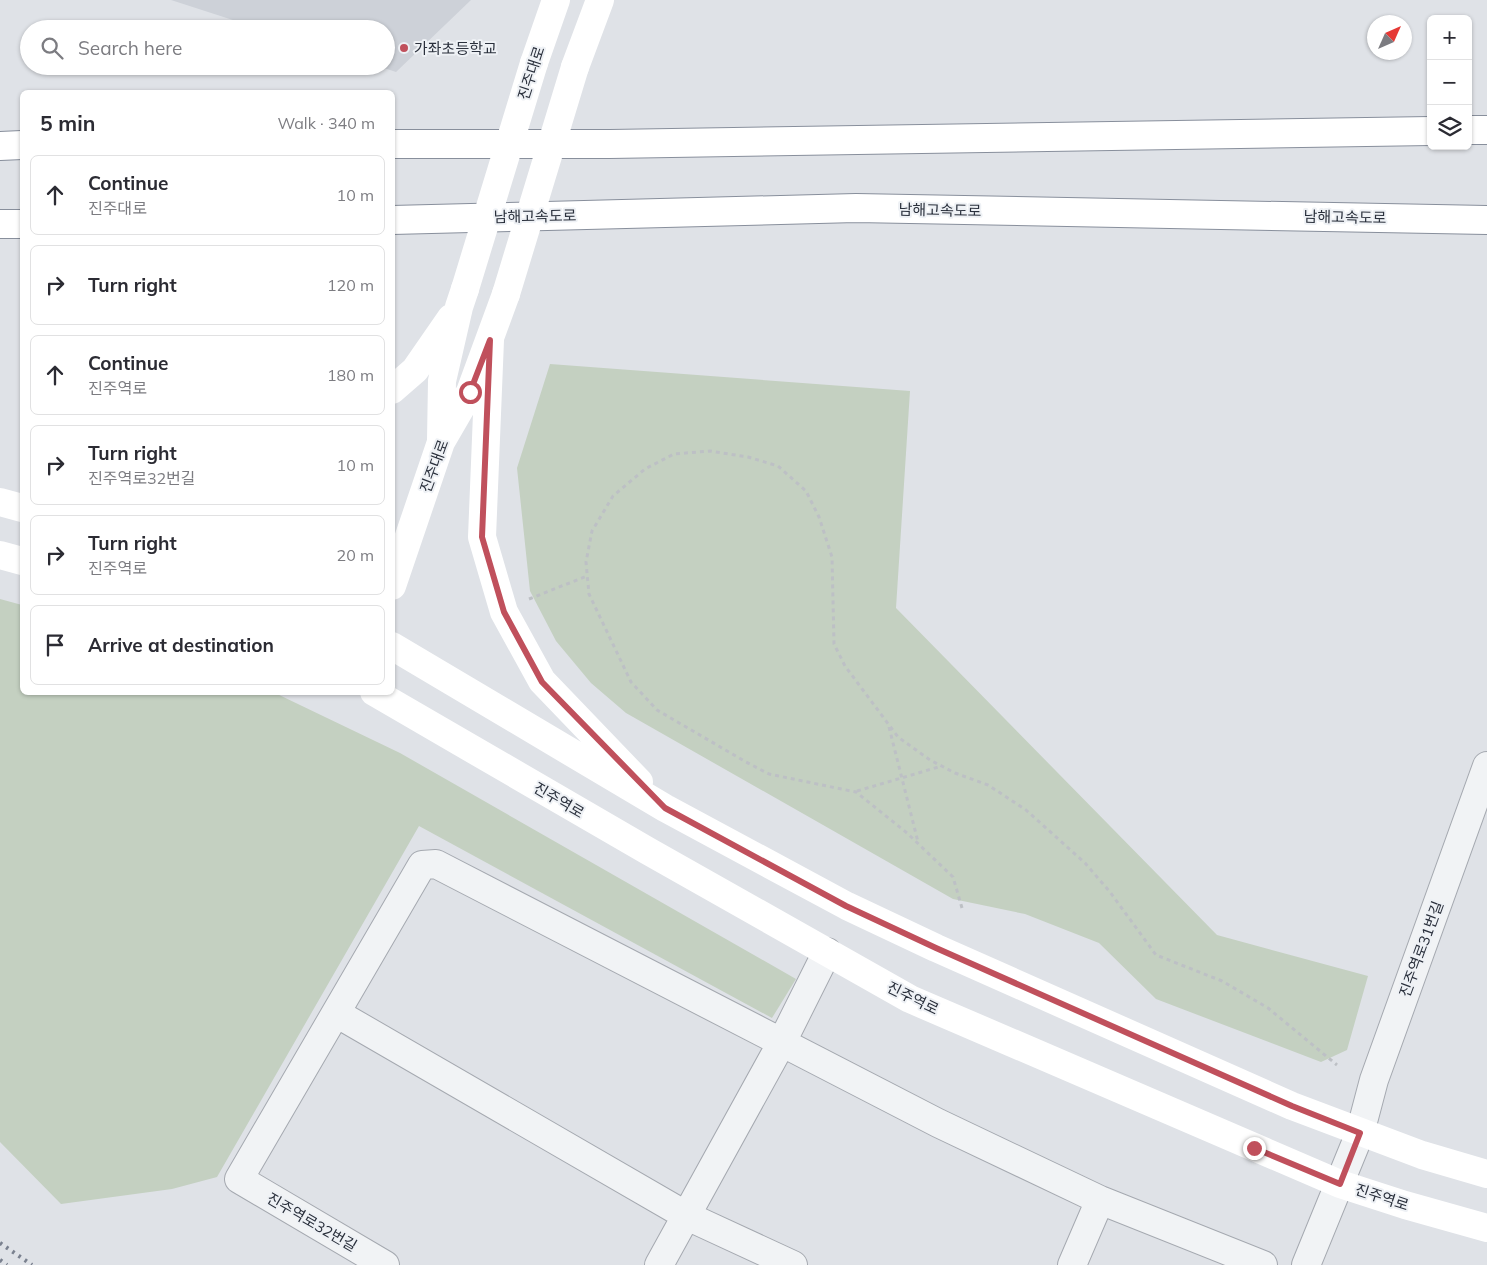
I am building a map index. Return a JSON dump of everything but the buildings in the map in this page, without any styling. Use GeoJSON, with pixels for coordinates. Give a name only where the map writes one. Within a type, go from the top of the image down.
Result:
{"type":"FeatureCollection","features":[{"type":"Feature","properties":{"kind":"main road","name":"진주대로"},"geometry":{"type":"LineString","coordinates":[[462,298],[534,63],[556,0]]}},
{"type":"Feature","properties":{"kind":"main road","name":"진주대로"},"geometry":{"type":"LineString","coordinates":[[395,577],[441,442],[470,392],[490,340],[506,294],[575,67],[600,0]]}},
{"type":"Feature","properties":{"kind":"main road"},"geometry":{"type":"LineString","coordinates":[[1472,130],[1487,130]]}},
{"type":"Feature","properties":{"kind":"main road"},"geometry":{"type":"LineString","coordinates":[[395,144],[610,144],[1427,131]]}},
{"type":"Feature","properties":{"kind":"main road"},"geometry":{"type":"LineString","coordinates":[[0,146],[20,145]]}},
{"type":"Feature","properties":{"kind":"main road","name":"남해고속도로"},"geometry":{"type":"LineString","coordinates":[[395,220],[856,208],[1487,220]]}},
{"type":"Feature","properties":{"kind":"main road"},"geometry":{"type":"LineString","coordinates":[[0,224],[20,224]]}},
{"type":"Feature","properties":{"kind":"main road"},"geometry":{"type":"LineString","coordinates":[[395,387],[414,370],[462,298]]}},
{"type":"Feature","properties":{"kind":"main road"},"geometry":{"type":"LineString","coordinates":[[441,442],[442,381],[462,298]]}},
{"type":"Feature","properties":{"kind":"main road"},"geometry":{"type":"LineString","coordinates":[[490,340],[482,537],[504,612],[542,682],[665,808]]}},
{"type":"Feature","properties":{"kind":"main road"},"geometry":{"type":"LineString","coordinates":[[0,495],[20,498]]}},
{"type":"Feature","properties":{"kind":"main road"},"geometry":{"type":"LineString","coordinates":[[0,502],[20,507]]}},
{"type":"Feature","properties":{"kind":"main road"},"geometry":{"type":"LineString","coordinates":[[0,555],[20,560]]}},
{"type":"Feature","properties":{"kind":"main road"},"geometry":{"type":"LineString","coordinates":[[395,648],[665,808],[846,906],[1292,1106],[1422,1156],[1487,1174]]}},
{"type":"Feature","properties":{"kind":"main road","name":"진주역로"},"geometry":{"type":"LineString","coordinates":[[379,695],[656,856],[910,999],[1340,1184],[1487,1228]]}},
{"type":"Feature","properties":{"kind":"street","name":"진주역로31번길"},"geometry":{"type":"LineString","coordinates":[[1360,1133],[1374,1080],[1486,771]]}},
{"type":"Feature","properties":{"kind":"street"},"geometry":{"type":"LineString","coordinates":[[793,1265],[686,1216],[336,1013],[422,865],[436,864],[938,1122],[1100,1200],[1263,1265]]}},
{"type":"Feature","properties":{"kind":"street"},"geometry":{"type":"LineString","coordinates":[[660,1265],[782,1042],[826,952]]}},
{"type":"Feature","properties":{"kind":"street","name":"진주역로32번길"},"geometry":{"type":"LineString","coordinates":[[336,1013],[239,1179],[385,1265]]}},
{"type":"Feature","properties":{"kind":"street"},"geometry":{"type":"LineString","coordinates":[[1306,1265],[1360,1133]]}},
{"type":"Feature","properties":{"kind":"street"},"geometry":{"type":"LineString","coordinates":[[1072,1265],[1100,1200]]}},
{"type":"Feature","properties":{"kind":"path"},"geometry":{"type":"LineString","coordinates":[[962,908],[953,877],[918,842],[856,792],[768,774],[657,710],[631,682],[588,594],[586,562],[592,532],[613,496],[645,469],[674,454],[710,451],[748,457],[778,466],[806,491],[819,517],[832,557],[834,644],[845,666],[898,737],[930,760],[955,773],[988,785],[1026,810],[1085,863],[1110,892],[1156,955],[1222,981],[1268,1008],[1337,1065]]}},
{"type":"Feature","properties":{"kind":"path"},"geometry":{"type":"LineString","coordinates":[[528,599],[587,576]]}},
{"type":"Feature","properties":{"kind":"path"},"geometry":{"type":"LineString","coordinates":[[888,724],[918,842]]}},
{"type":"Feature","properties":{"kind":"path"},"geometry":{"type":"LineString","coordinates":[[856,792],[943,766]]}},
{"type":"Feature","properties":{"kind":"shaded area","name":"가좌초등학교"},"geometry":{"type":"Polygon","coordinates":[[[171,0],[471,0],[396,72],[395,20],[233,20],[171,0]]]}},
{"type":"Feature","properties":{"kind":"green space"},"geometry":{"type":"Polygon","coordinates":[[[550,364],[910,391],[896,608],[1217,935],[1368,976],[1347,1050],[1321,1062],[1156,999],[1099,943],[1025,914],[953,899],[626,713],[591,683],[556,641],[530,591],[517,468],[550,364]]]}},
{"type":"Feature","properties":{"kind":"green space"},"geometry":{"type":"Polygon","coordinates":[[[0,599],[20,604],[20,695],[279,695],[400,753],[796,979],[772,1018],[419,826],[217,1177],[172,1189],[61,1204],[0,1142],[0,599]]]}},
{"type":"Feature","properties":{"kind":"railway"},"geometry":{"type":"LineString","coordinates":[[0,1243],[32,1265]]}},
{"type":"Feature","properties":{"kind":"railway"},"geometry":{"type":"LineString","coordinates":[[0,1260],[7,1265]]}},
{"type":"Feature","properties":{"kind":"place","name":"가좌초등학교"},"geometry":{"type":"Point","coordinates":[404,48]}},
{"type":"Feature","properties":{"kind":"route"},"geometry":{"type":"LineString","coordinates":[[470,392],[490,340],[482,537],[504,612],[542,682],[665,808],[846,906],[1292,1106],[1360,1133],[1340,1184],[1254,1148]]}}]}
